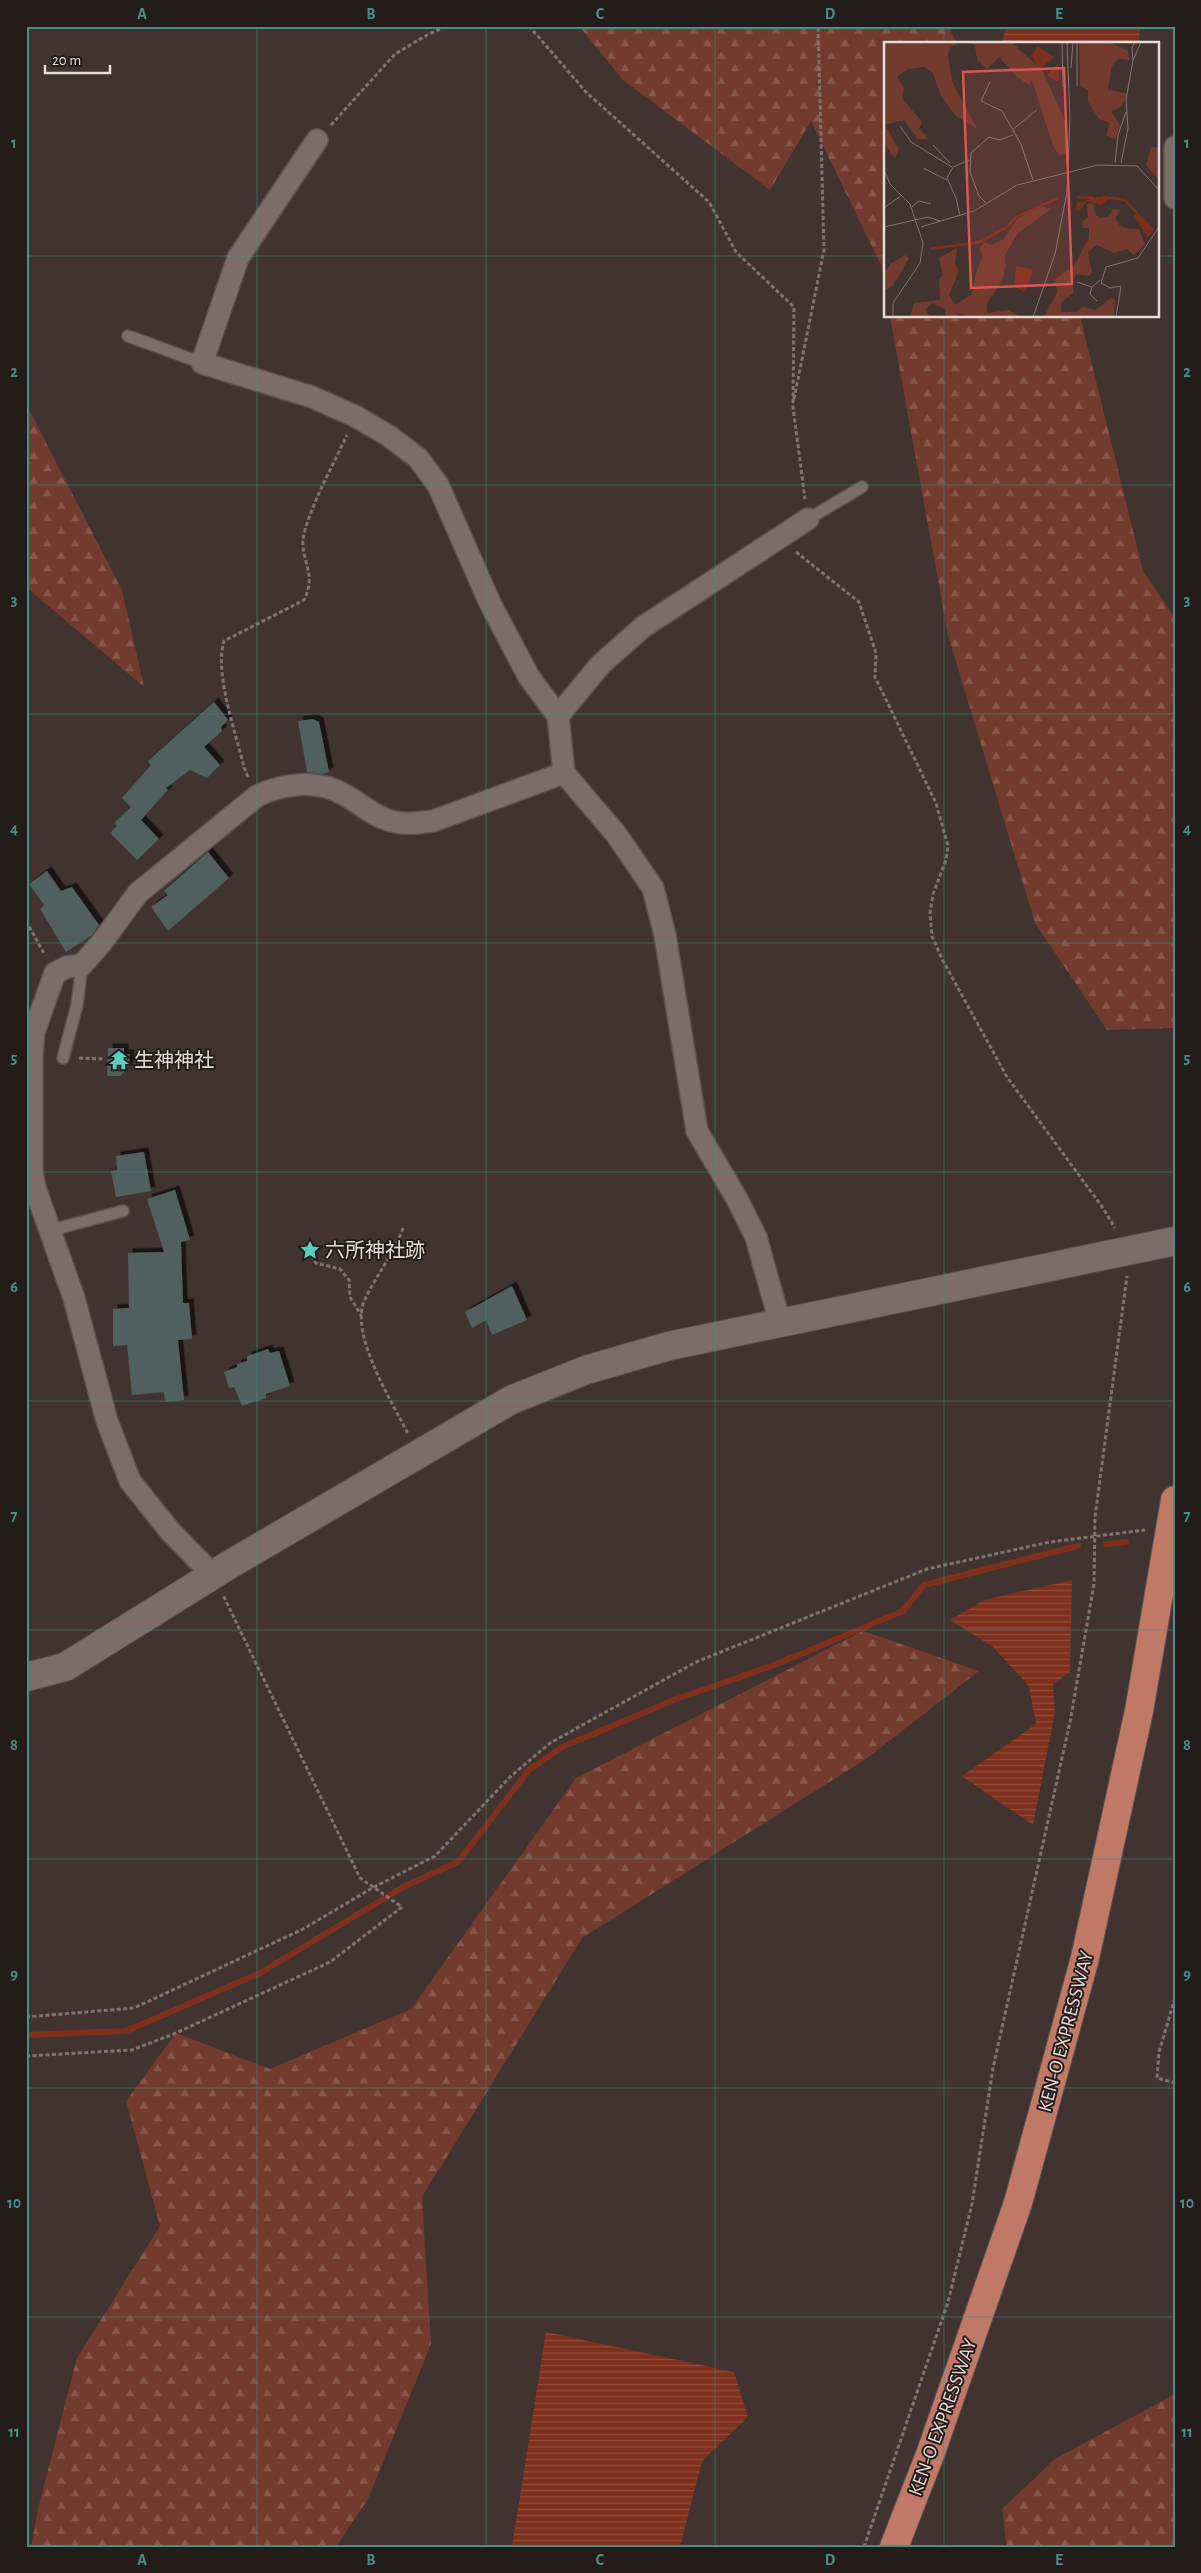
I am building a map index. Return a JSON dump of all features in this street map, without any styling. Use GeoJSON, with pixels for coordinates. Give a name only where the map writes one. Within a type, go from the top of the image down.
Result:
{"type":"FeatureCollection","features":[{"type":"Feature","properties":{"kind":"highway","name":"KEN-O EXPRESSWAY"},"geometry":{"type":"LineString","coordinates":[[894,2547],[931,2452],[1018,2203],[1085,1958],[1138,1712],[1175,1500]]}},
{"type":"Feature","properties":{"kind":"street"},"geometry":{"type":"LineString","coordinates":[[317,140],[238,258],[202,363],[312,396],[355,416],[389,436],[418,458],[438,485],[503,628],[529,677],[558,716],[564,773],[616,834],[653,888],[665,935],[697,1130],[737,1199],[756,1237],[780,1323]]}},
{"type":"Feature","properties":{"kind":"street"},"geometry":{"type":"LineString","coordinates":[[1175,147],[1175,198]]}},
{"type":"Feature","properties":{"kind":"street"},"geometry":{"type":"LineString","coordinates":[[558,716],[600,665],[643,627],[779,540],[808,519]]}},
{"type":"Feature","properties":{"kind":"street"},"geometry":{"type":"LineString","coordinates":[[213,1575],[170,1531],[130,1481],[107,1421],[74,1298],[52,1230],[36,1191],[32,1173],[29,1055],[34,1032],[56,974],[67,967],[82,965],[102,942],[138,893],[257,796],[275,787],[324,786],[344,794],[370,813],[391,821],[410,824],[433,821],[564,773]]}},
{"type":"Feature","properties":{"kind":"street"},"geometry":{"type":"LineString","coordinates":[[26,1677],[65,1668],[213,1575],[511,1400],[586,1370],[669,1346],[1175,1241]]}},
{"type":"Feature","properties":{"kind":"lane"},"geometry":{"type":"LineString","coordinates":[[128,336],[202,363]]}},
{"type":"Feature","properties":{"kind":"lane"},"geometry":{"type":"LineString","coordinates":[[808,519],[862,487]]}},
{"type":"Feature","properties":{"kind":"lane"},"geometry":{"type":"LineString","coordinates":[[63,1058],[77,1005],[82,965]]}},
{"type":"Feature","properties":{"kind":"lane"},"geometry":{"type":"LineString","coordinates":[[52,1230],[122,1211]]}},
{"type":"Feature","properties":{"kind":"path"},"geometry":{"type":"LineString","coordinates":[[317,140],[395,54],[427,35],[447,26]]}},
{"type":"Feature","properties":{"kind":"path"},"geometry":{"type":"LineString","coordinates":[[529,26],[587,92],[709,202],[736,252],[794,307],[793,407],[808,519]]}},
{"type":"Feature","properties":{"kind":"path"},"geometry":{"type":"LineString","coordinates":[[793,407],[824,250],[818,26]]}},
{"type":"Feature","properties":{"kind":"path"},"geometry":{"type":"LineString","coordinates":[[257,796],[244,767],[222,675],[220,654],[224,641],[304,600],[310,588],[303,552],[304,531],[355,416]]}},
{"type":"Feature","properties":{"kind":"path"},"geometry":{"type":"LineString","coordinates":[[779,540],[858,602],[876,653],[875,677],[936,803],[944,827],[948,846],[946,860],[933,894],[930,913],[932,936],[942,959],[1007,1077],[1103,1208],[1127,1251],[1127,1276],[1094,1535],[1094,1584],[1070,1722],[993,2068],[972,2204],[948,2302],[864,2547]]}},
{"type":"Feature","properties":{"kind":"path"},"geometry":{"type":"LineString","coordinates":[[26,921],[56,974]]}},
{"type":"Feature","properties":{"kind":"path"},"geometry":{"type":"LineString","coordinates":[[361,1316],[364,1300],[396,1248],[403,1228]]}},
{"type":"Feature","properties":{"kind":"path"},"geometry":{"type":"LineString","coordinates":[[312,1255],[316,1263],[340,1269],[349,1280],[350,1297],[361,1316],[367,1348],[378,1376],[419,1454]]}},
{"type":"Feature","properties":{"kind":"path"},"geometry":{"type":"LineString","coordinates":[[26,2016],[134,2008],[303,1929],[374,1887],[434,1856],[510,1777],[550,1743],[696,1662],[927,1569],[1050,1542],[1094,1535],[1148,1530]]}},
{"type":"Feature","properties":{"kind":"path"},"geometry":{"type":"LineString","coordinates":[[26,2056],[132,2050],[176,2033],[330,1962],[402,1907],[360,1878],[213,1575]]}},
{"type":"Feature","properties":{"kind":"path"},"geometry":{"type":"LineString","coordinates":[[1175,1998],[1159,2052],[1158,2078],[1175,2083]]}},
{"type":"Feature","properties":{"kind":"green space"},"geometry":{"type":"Polygon","coordinates":[[[579,26],[948,26],[956,42],[884,42],[884,281],[881,265],[811,121],[770,190],[623,80],[579,26]]]}},
{"type":"Feature","properties":{"kind":"green space"},"geometry":{"type":"Polygon","coordinates":[[[890,318],[1080,318],[1143,571],[1175,618],[1175,1028],[1107,1030],[1035,923],[948,635],[890,318]]]}},
{"type":"Feature","properties":{"kind":"green space"},"geometry":{"type":"Polygon","coordinates":[[[26,404],[122,590],[144,687],[26,587],[26,404]]]}},
{"type":"Feature","properties":{"kind":"green space"},"geometry":{"type":"Polygon","coordinates":[[[863,1631],[979,1671],[866,1759],[582,1938],[422,2197],[431,2344],[368,2499],[336,2547],[31,2547],[39,2505],[77,2358],[160,2226],[126,2101],[176,2033],[270,2069],[411,2009],[576,1778],[863,1631]]]}},
{"type":"Feature","properties":{"kind":"green space"},"geometry":{"type":"Polygon","coordinates":[[[1175,2394],[1175,2547],[1007,2547],[1002,2509],[1055,2459],[1175,2394]]]}},
{"type":"Feature","properties":{"kind":"shaded area"},"geometry":{"type":"Polygon","coordinates":[[[1006,26],[1140,26],[1139,42],[1002,42],[1006,26]]]}},
{"type":"Feature","properties":{"kind":"shaded area"},"geometry":{"type":"Polygon","coordinates":[[[1072,1580],[1070,1672],[1053,1684],[1055,1712],[1033,1825],[962,1776],[1036,1724],[1029,1686],[992,1646],[950,1620],[984,1600],[1072,1580]]]}},
{"type":"Feature","properties":{"kind":"shaded area"},"geometry":{"type":"Polygon","coordinates":[[[546,2332],[734,2372],[748,2417],[702,2461],[680,2547],[512,2547],[546,2332]]]}},
{"type":"Feature","properties":{"kind":"building"},"geometry":{"type":"Polygon","coordinates":[[[214,702],[228,720],[221,727],[222,731],[204,747],[220,765],[207,778],[190,770],[166,788],[168,790],[141,820],[159,839],[137,860],[110,833],[117,826],[114,823],[131,807],[122,798],[151,765],[148,761],[214,702]]]}},
{"type":"Feature","properties":{"kind":"building"},"geometry":{"type":"Polygon","coordinates":[[[313,719],[319,722],[329,772],[322,774],[307,772],[298,721],[313,719]]]}},
{"type":"Feature","properties":{"kind":"building"},"geometry":{"type":"Polygon","coordinates":[[[208,852],[229,878],[168,931],[151,907],[168,895],[164,891],[208,852]]]}},
{"type":"Feature","properties":{"kind":"building"},"geometry":{"type":"Polygon","coordinates":[[[47,871],[61,891],[72,887],[99,925],[92,935],[66,952],[40,909],[44,905],[29,884],[47,871]]]}},
{"type":"Feature","properties":{"kind":"building"},"geometry":{"type":"Polygon","coordinates":[[[108,1048],[124,1048],[124,1054],[130,1054],[129,1066],[120,1076],[107,1076],[108,1048]]]}},
{"type":"Feature","properties":{"kind":"building"},"geometry":{"type":"Polygon","coordinates":[[[144,1152],[151,1191],[116,1197],[111,1171],[117,1170],[116,1156],[144,1152]]]}},
{"type":"Feature","properties":{"kind":"building"},"geometry":{"type":"Polygon","coordinates":[[[175,1190],[190,1240],[181,1242],[183,1303],[189,1303],[192,1339],[178,1340],[184,1400],[165,1402],[164,1392],[132,1395],[127,1345],[113,1346],[113,1309],[129,1308],[128,1253],[164,1252],[147,1199],[175,1190]]]}},
{"type":"Feature","properties":{"kind":"building"},"geometry":{"type":"Polygon","coordinates":[[[512,1286],[527,1320],[492,1335],[486,1320],[472,1328],[465,1312],[512,1286]]]}},
{"type":"Feature","properties":{"kind":"building"},"geometry":{"type":"Polygon","coordinates":[[[268,1349],[270,1353],[279,1351],[290,1386],[266,1394],[266,1398],[242,1406],[234,1387],[229,1388],[224,1372],[237,1367],[237,1364],[247,1361],[247,1356],[268,1349]]]}},
{"type":"Feature","properties":{"kind":"waterway"},"geometry":{"type":"LineString","coordinates":[[1106,1544],[1126,1542]]}},
{"type":"Feature","properties":{"kind":"waterway"},"geometry":{"type":"LineString","coordinates":[[26,2035],[126,2031],[260,1973],[405,1886],[458,1862],[529,1770],[562,1747],[674,1700],[777,1664],[903,1611],[924,1585],[1078,1546]]}},
{"type":"Feature","properties":{"kind":"place","name":"生神神社"},"geometry":{"type":"Point","coordinates":[119,1060]}},
{"type":"Feature","properties":{"kind":"place","name":"六所神社跡"},"geometry":{"type":"Point","coordinates":[310,1250]}}]}
